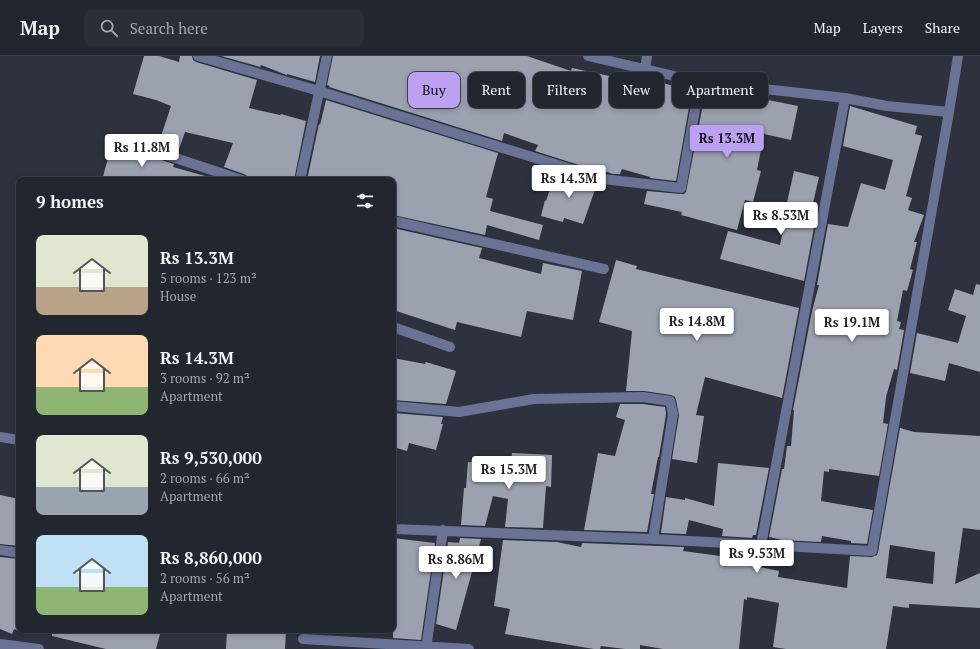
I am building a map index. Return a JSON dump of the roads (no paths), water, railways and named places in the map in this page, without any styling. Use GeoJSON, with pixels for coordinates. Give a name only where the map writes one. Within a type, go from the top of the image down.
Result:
{"type":"FeatureCollection","features":[{"type":"Feature","properties":{"kind":"street"},"geometry":{"type":"LineString","coordinates":[[198,56],[319,91],[603,179],[682,188],[696,108]]}},
{"type":"Feature","properties":{"kind":"street"},"geometry":{"type":"LineString","coordinates":[[301,177],[327,56]]}},
{"type":"Feature","properties":{"kind":"street"},"geometry":{"type":"LineString","coordinates":[[588,56],[672,75]]}},
{"type":"Feature","properties":{"kind":"street"},"geometry":{"type":"LineString","coordinates":[[645,69],[648,56]]}},
{"type":"Feature","properties":{"kind":"street"},"geometry":{"type":"LineString","coordinates":[[396,529],[653,539],[872,552],[958,56]]}},
{"type":"Feature","properties":{"kind":"street"},"geometry":{"type":"LineString","coordinates":[[768,90],[845,98],[887,106],[949,112]]}},
{"type":"Feature","properties":{"kind":"street"},"geometry":{"type":"LineString","coordinates":[[762,545],[845,98]]}},
{"type":"Feature","properties":{"kind":"street"},"geometry":{"type":"LineString","coordinates":[[136,145],[233,177]]}},
{"type":"Feature","properties":{"kind":"street"},"geometry":{"type":"LineString","coordinates":[[396,222],[604,269]]}},
{"type":"Feature","properties":{"kind":"street"},"geometry":{"type":"LineString","coordinates":[[396,328],[450,347]]}},
{"type":"Feature","properties":{"kind":"street"},"geometry":{"type":"LineString","coordinates":[[396,406],[459,412],[534,399],[643,397],[670,401],[673,414],[653,539]]}},
{"type":"Feature","properties":{"kind":"street"},"geometry":{"type":"LineString","coordinates":[[0,437],[16,440]]}},
{"type":"Feature","properties":{"kind":"street"},"geometry":{"type":"LineString","coordinates":[[426,648],[443,530]]}},
{"type":"Feature","properties":{"kind":"street"},"geometry":{"type":"LineString","coordinates":[[0,550],[16,553]]}},
{"type":"Feature","properties":{"kind":"street"},"geometry":{"type":"LineString","coordinates":[[302,639],[426,648],[469,649]]}},
{"type":"Feature","properties":{"kind":"street"},"geometry":{"type":"LineString","coordinates":[[0,644],[39,649]]}}]}
